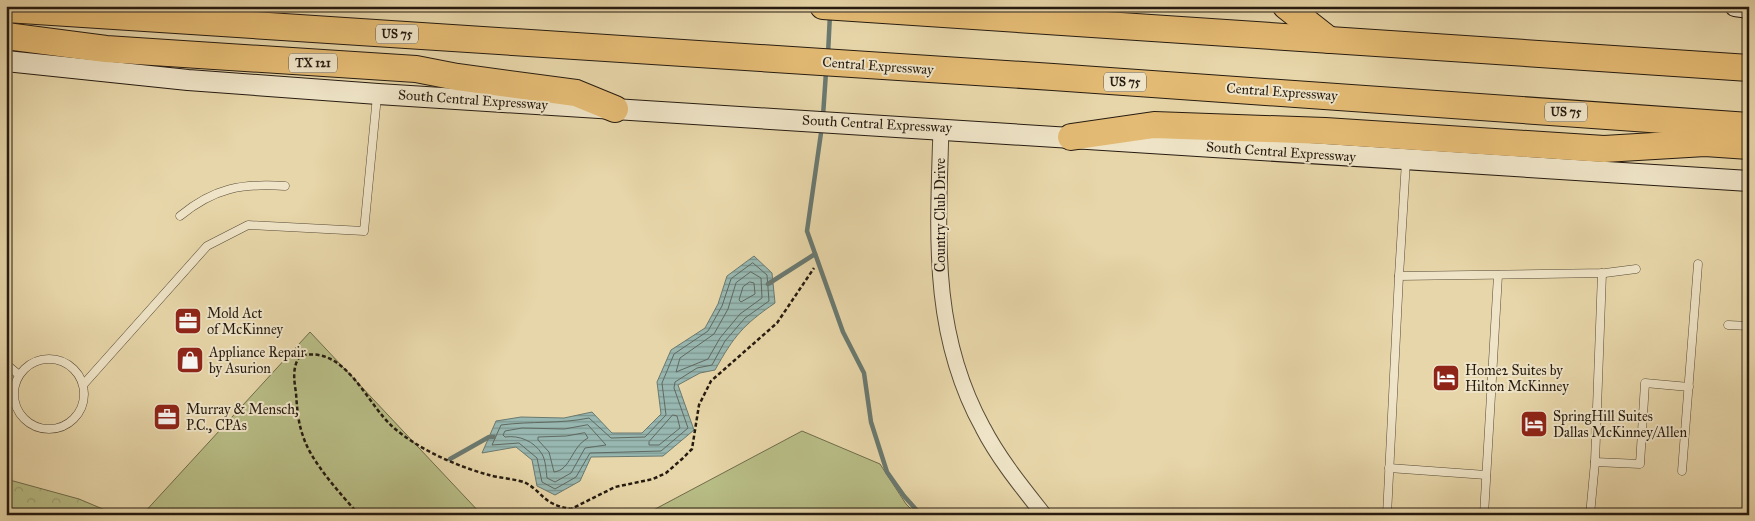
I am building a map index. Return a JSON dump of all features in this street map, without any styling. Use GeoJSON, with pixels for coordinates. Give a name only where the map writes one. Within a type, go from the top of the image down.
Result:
{"type":"FeatureCollection","features":[{"type":"Feature","properties":{"kind":"highway"},"geometry":{"type":"LineString","coordinates":[[823,6],[1749,68]]}},
{"type":"Feature","properties":{"kind":"highway"},"geometry":{"type":"LineString","coordinates":[[1286,6],[1329,40]]}},
{"type":"Feature","properties":{"kind":"highway","name":"Central Expressway"},"geometry":{"type":"LineString","coordinates":[[6,9],[867,65],[1749,126]]}},
{"type":"Feature","properties":{"kind":"highway","name":"TX 121"},"geometry":{"type":"LineString","coordinates":[[6,36],[106,49],[416,69],[576,93],[615,109]]}},
{"type":"Feature","properties":{"kind":"highway"},"geometry":{"type":"LineString","coordinates":[[1071,137],[1154,125],[1325,131],[1604,149],[1706,143],[1749,146]]}},
{"type":"Feature","properties":{"kind":"main road"},"geometry":{"type":"LineString","coordinates":[[1734,6],[1749,8]]}},
{"type":"Feature","properties":{"kind":"main road","name":"South Central Expressway"},"geometry":{"type":"LineString","coordinates":[[6,61],[188,80],[378,94],[941,128],[1749,181]]}},
{"type":"Feature","properties":{"kind":"street","name":"Country Club Drive"},"geometry":{"type":"LineString","coordinates":[[941,128],[938,244],[941,288],[948,340],[955,365],[983,429],[1022,487],[1044,515]]}},
{"type":"Feature","properties":{"kind":"lane"},"geometry":{"type":"LineString","coordinates":[[83,385],[207,246],[248,225],[364,231],[378,94]]}},
{"type":"Feature","properties":{"kind":"lane"},"geometry":{"type":"LineString","coordinates":[[1387,515],[1406,160]]}},
{"type":"Feature","properties":{"kind":"lane"},"geometry":{"type":"LineString","coordinates":[[180,216],[208,196],[220,191],[260,185],[285,186]]}},
{"type":"Feature","properties":{"kind":"lane"},"geometry":{"type":"LineString","coordinates":[[1682,471],[1698,264]]}},
{"type":"Feature","properties":{"kind":"lane"},"geometry":{"type":"LineString","coordinates":[[1399,276],[1602,273],[1636,269]]}},
{"type":"Feature","properties":{"kind":"lane"},"geometry":{"type":"LineString","coordinates":[[1590,515],[1595,462],[1602,273]]}},
{"type":"Feature","properties":{"kind":"lane"},"geometry":{"type":"LineString","coordinates":[[1484,515],[1498,274]]}},
{"type":"Feature","properties":{"kind":"lane"},"geometry":{"type":"LineString","coordinates":[[1728,325],[1749,326]]}},
{"type":"Feature","properties":{"kind":"lane"},"geometry":{"type":"LineString","coordinates":[[54,359],[73,368],[83,385],[83,401],[77,415],[65,425],[51,429],[35,427],[22,418],[15,404],[14,389],[19,374],[34,361],[54,359]]}},
{"type":"Feature","properties":{"kind":"lane"},"geometry":{"type":"LineString","coordinates":[[6,364],[19,374]]}},
{"type":"Feature","properties":{"kind":"lane"},"geometry":{"type":"LineString","coordinates":[[1595,462],[1640,464],[1645,383],[1689,387]]}},
{"type":"Feature","properties":{"kind":"lane"},"geometry":{"type":"LineString","coordinates":[[1389,468],[1486,475]]}},
{"type":"Feature","properties":{"kind":"path"},"geometry":{"type":"LineString","coordinates":[[359,515],[311,454],[303,437],[297,413],[294,378],[295,367],[300,356],[308,354],[321,356],[344,367],[394,429],[433,453],[486,475],[526,483],[550,503],[570,509],[615,487],[653,479],[666,473],[682,459],[692,448],[699,404],[711,381],[777,323],[814,268]]}},
{"type":"Feature","properties":{"kind":"green space"},"geometry":{"type":"Polygon","coordinates":[[[310,332],[482,515],[142,515],[310,332]]]}},
{"type":"Feature","properties":{"kind":"green space"},"geometry":{"type":"Polygon","coordinates":[[[802,431],[880,464],[906,504],[917,515],[644,515],[802,431]]]}},
{"type":"Feature","properties":{"kind":"green space"},"geometry":{"type":"Polygon","coordinates":[[[6,479],[79,499],[117,515],[6,515],[6,479]]]}},
{"type":"Feature","properties":{"kind":"water"},"geometry":{"type":"Polygon","coordinates":[[[754,256],[772,273],[775,303],[740,332],[715,370],[700,373],[678,385],[694,430],[663,456],[591,457],[580,481],[555,495],[537,486],[532,460],[516,447],[482,453],[496,421],[521,417],[564,418],[592,412],[612,433],[642,433],[661,414],[657,382],[671,350],[705,328],[718,304],[727,276],[754,256]]]}},
{"type":"Feature","properties":{"kind":"waterway"},"geometry":{"type":"LineString","coordinates":[[828,54],[830,14]]}},
{"type":"Feature","properties":{"kind":"waterway"},"geometry":{"type":"LineString","coordinates":[[823,116],[826,72]]}},
{"type":"Feature","properties":{"kind":"waterway"},"geometry":{"type":"LineString","coordinates":[[822,126],[807,231],[843,332],[864,373],[871,422],[887,472],[904,496],[921,515]]}},
{"type":"Feature","properties":{"kind":"waterway"},"geometry":{"type":"LineString","coordinates":[[768,284],[815,254]]}},
{"type":"Feature","properties":{"kind":"waterway"},"geometry":{"type":"LineString","coordinates":[[450,459],[489,437],[494,437]]}},
{"type":"Feature","properties":{"kind":"place","name":"Mold Act of McKinney"},"geometry":{"type":"Point","coordinates":[188,321]}},
{"type":"Feature","properties":{"kind":"place","name":"Appliance Repair by Asurion"},"geometry":{"type":"Point","coordinates":[190,360]}},
{"type":"Feature","properties":{"kind":"place","name":"Home2 Suites by Hilton McKinney"},"geometry":{"type":"Point","coordinates":[1446,378]}},
{"type":"Feature","properties":{"kind":"place","name":"Murray & Mensch, P.C., CPAs"},"geometry":{"type":"Point","coordinates":[167,417]}},
{"type":"Feature","properties":{"kind":"place","name":"SpringHill Suites Dallas McKinney/Allen"},"geometry":{"type":"Point","coordinates":[1534,424]}}]}
